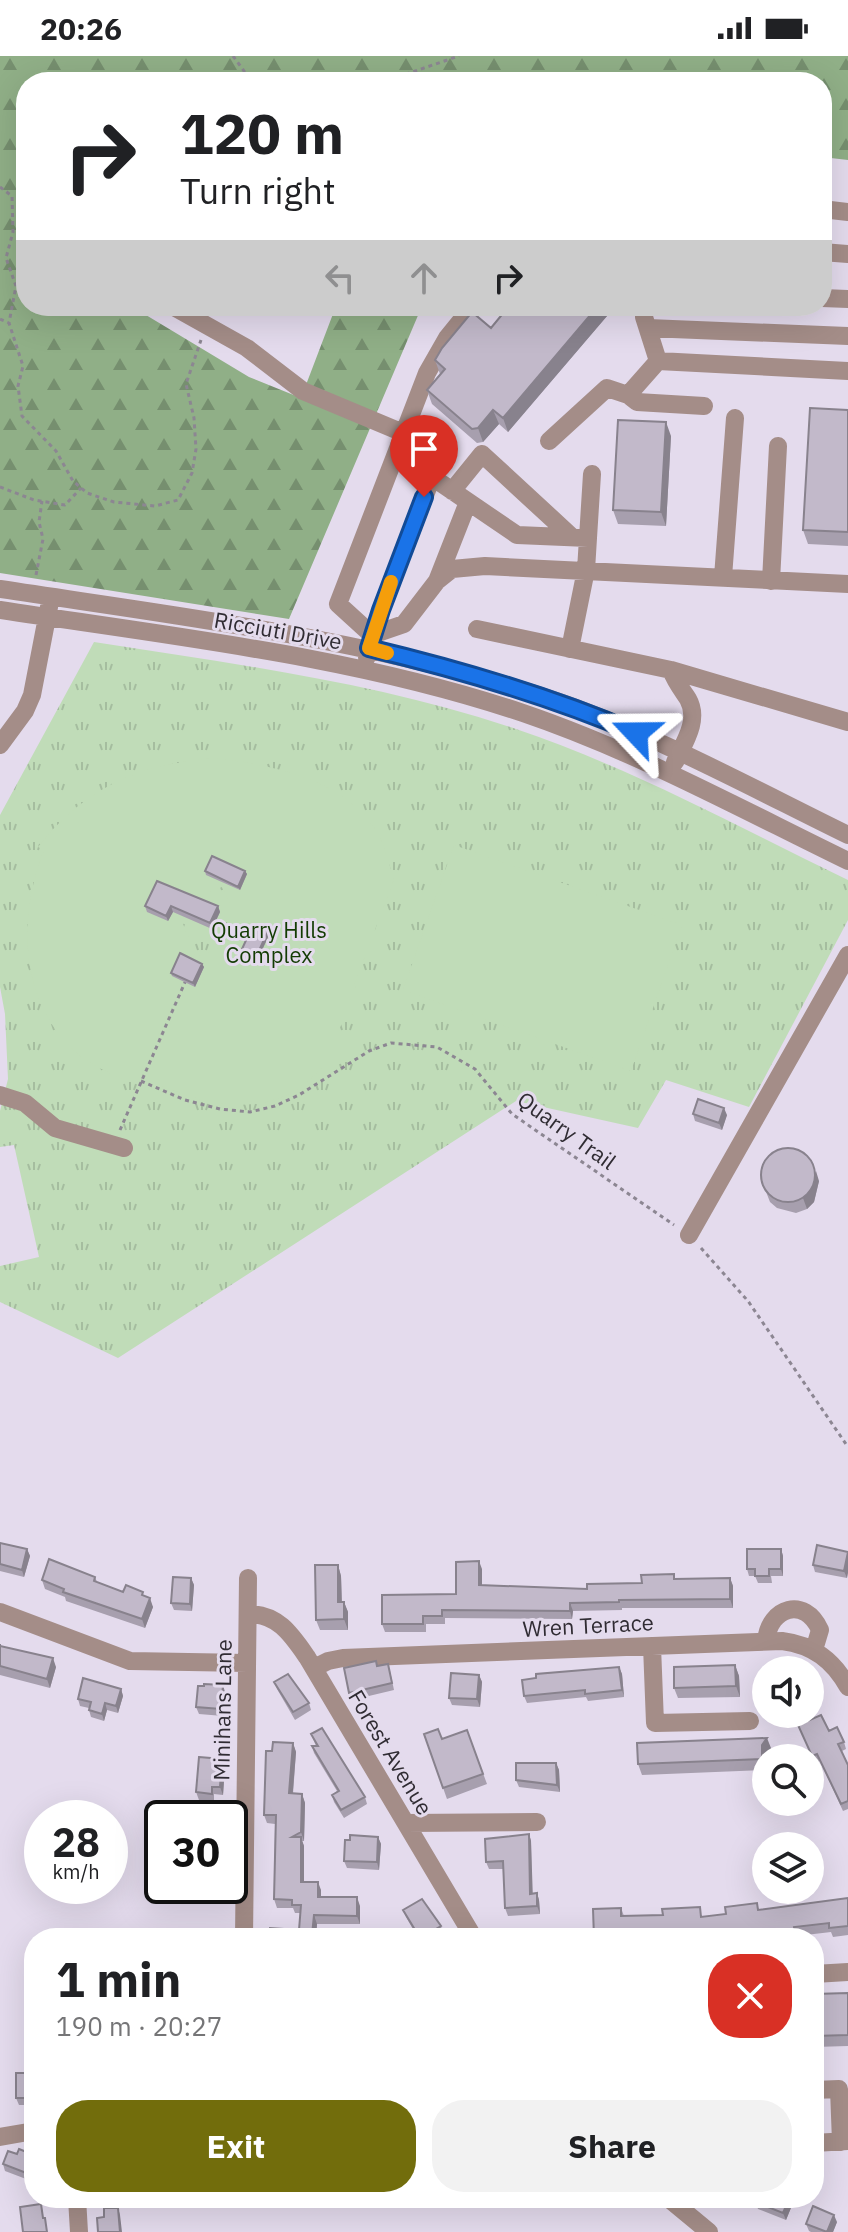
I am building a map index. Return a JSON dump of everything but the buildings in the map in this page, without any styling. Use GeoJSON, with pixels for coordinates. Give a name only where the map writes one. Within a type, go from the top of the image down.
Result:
{"type":"FeatureCollection","features":[{"type":"Feature","properties":{"kind":"street"},"geometry":{"type":"LineString","coordinates":[[190,316],[247,348],[303,391],[404,434],[432,477],[517,535],[580,538]]}},
{"type":"Feature","properties":{"kind":"street"},"geometry":{"type":"LineString","coordinates":[[371,642],[338,604],[433,363],[447,338],[465,316]]}},
{"type":"Feature","properties":{"kind":"street"},"geometry":{"type":"LineString","coordinates":[[644,316],[658,361]]}},
{"type":"Feature","properties":{"kind":"street"},"geometry":{"type":"LineString","coordinates":[[648,328],[848,336]]}},
{"type":"Feature","properties":{"kind":"street"},"geometry":{"type":"LineString","coordinates":[[658,361],[848,371]]}},
{"type":"Feature","properties":{"kind":"street"},"geometry":{"type":"LineString","coordinates":[[628,395],[658,361]]}},
{"type":"Feature","properties":{"kind":"street"},"geometry":{"type":"LineString","coordinates":[[549,441],[607,388],[628,395],[637,402],[704,406]]}},
{"type":"Feature","properties":{"kind":"street"},"geometry":{"type":"LineString","coordinates":[[723,577],[735,418]]}},
{"type":"Feature","properties":{"kind":"street"},"geometry":{"type":"LineString","coordinates":[[771,581],[778,446]]}},
{"type":"Feature","properties":{"kind":"street"},"geometry":{"type":"LineString","coordinates":[[437,581],[460,496],[482,454],[580,538]]}},
{"type":"Feature","properties":{"kind":"street"},"geometry":{"type":"LineString","coordinates":[[570,649],[586,570],[580,538],[592,474]]}},
{"type":"Feature","properties":{"kind":"street"},"geometry":{"type":"LineString","coordinates":[[364,670],[371,642],[432,477]]}},
{"type":"Feature","properties":{"kind":"street"},"geometry":{"type":"LineString","coordinates":[[371,642],[404,624],[437,581],[452,569],[485,566],[848,584]]}},
{"type":"Feature","properties":{"kind":"street","name":"Ricciuti Drive"},"geometry":{"type":"LineString","coordinates":[[0,589],[284,632],[371,642],[566,704],[680,753],[848,835]]}},
{"type":"Feature","properties":{"kind":"street"},"geometry":{"type":"LineString","coordinates":[[0,745],[29,703],[41,658],[50,597]]}},
{"type":"Feature","properties":{"kind":"street","name":"Ricciuti Drive"},"geometry":{"type":"LineString","coordinates":[[0,610],[291,655],[448,690],[581,734],[848,861]]}},
{"type":"Feature","properties":{"kind":"street"},"geometry":{"type":"LineString","coordinates":[[477,629],[671,670],[848,722]]}},
{"type":"Feature","properties":{"kind":"street"},"geometry":{"type":"LineString","coordinates":[[670,774],[693,714],[690,702],[671,670]]}},
{"type":"Feature","properties":{"kind":"street"},"geometry":{"type":"LineString","coordinates":[[689,1235],[848,955]]}},
{"type":"Feature","properties":{"kind":"street"},"geometry":{"type":"LineString","coordinates":[[0,1095],[25,1103],[55,1128],[120,1146]]}},
{"type":"Feature","properties":{"kind":"street","name":"Minihans Lane"},"geometry":{"type":"LineString","coordinates":[[244,1928],[248,1578]]}},
{"type":"Feature","properties":{"kind":"street"},"geometry":{"type":"LineString","coordinates":[[766,1641],[773,1618],[785,1610],[798,1610],[814,1619],[820,1630],[814,1650],[831,1662],[848,1687]]}},
{"type":"Feature","properties":{"kind":"street"},"geometry":{"type":"LineString","coordinates":[[0,1612],[130,1661],[247,1663]]}},
{"type":"Feature","properties":{"kind":"street","name":"Forest Avenue"},"geometry":{"type":"LineString","coordinates":[[248,1614],[265,1616],[280,1623],[292,1635],[468,1928]]}},
{"type":"Feature","properties":{"kind":"street","name":"Wren Terrace"},"geometry":{"type":"LineString","coordinates":[[314,1668],[343,1658],[766,1641],[793,1643],[814,1650]]}},
{"type":"Feature","properties":{"kind":"street"},"geometry":{"type":"LineString","coordinates":[[652,1646],[655,1723],[750,1721]]}},
{"type":"Feature","properties":{"kind":"street"},"geometry":{"type":"LineString","coordinates":[[406,1823],[537,1822]]}},
{"type":"Feature","properties":{"kind":"street"},"geometry":{"type":"LineString","coordinates":[[824,1973],[848,1972]]}},
{"type":"Feature","properties":{"kind":"street"},"geometry":{"type":"LineString","coordinates":[[824,2089],[844,2088],[845,2142],[824,2143]]}},
{"type":"Feature","properties":{"kind":"street"},"geometry":{"type":"LineString","coordinates":[[0,2137],[24,2133]]}},
{"type":"Feature","properties":{"kind":"street"},"geometry":{"type":"LineString","coordinates":[[78,2208],[79,2232]]}},
{"type":"Feature","properties":{"kind":"street"},"geometry":{"type":"LineString","coordinates":[[680,2208],[709,2232]]}},
{"type":"Feature","properties":{"kind":"path"},"geometry":{"type":"LineString","coordinates":[[412,72],[459,56]]}},
{"type":"Feature","properties":{"kind":"path"},"geometry":{"type":"LineString","coordinates":[[0,187],[12,196],[13,232],[6,258],[16,286],[9,323],[23,366],[18,386],[22,416],[56,451],[73,481],[87,493],[114,502],[155,506],[178,500],[192,473],[196,449],[194,418],[186,384],[196,349],[208,326]]}},
{"type":"Feature","properties":{"kind":"path"},"geometry":{"type":"LineString","coordinates":[[0,319],[9,323]]}},
{"type":"Feature","properties":{"kind":"path"},"geometry":{"type":"LineString","coordinates":[[0,487],[65,505],[81,488]]}},
{"type":"Feature","properties":{"kind":"path"},"geometry":{"type":"LineString","coordinates":[[36,575],[43,539],[39,522],[42,501]]}},
{"type":"Feature","properties":{"kind":"path"},"geometry":{"type":"LineString","coordinates":[[120,1146],[125,1114],[190,970]]}},
{"type":"Feature","properties":{"kind":"path","name":"Quarry Trail"},"geometry":{"type":"LineString","coordinates":[[141,1081],[185,1100],[220,1109],[250,1112],[275,1106],[299,1095],[369,1051],[391,1043],[437,1047],[475,1069],[512,1114],[689,1235],[748,1301],[848,1447]]}},
{"type":"Feature","properties":{"kind":"green space"},"geometry":{"type":"Polygon","coordinates":[[[0,56],[848,56],[848,160],[832,158],[832,72],[16,72],[16,316],[148,316],[249,377],[301,398],[332,316],[418,316],[289,619],[0,573],[0,56]]]}},
{"type":"Feature","properties":{"kind":"green space","name":"Quarry Hills Complex"},"geometry":{"type":"Polygon","coordinates":[[[94,642],[360,687],[516,729],[684,799],[848,880],[848,920],[749,1107],[666,1080],[638,1128],[516,1101],[118,1358],[0,1302],[0,1266],[39,1257],[14,1145],[0,1147],[0,1111],[8,1079],[5,1014],[0,987],[0,815],[94,642]]]}},
{"type":"Feature","properties":{"kind":"green space"},"geometry":{"type":"Polygon","coordinates":[[[218,758],[262,765],[328,787],[364,814],[377,832],[394,879],[354,986],[357,988],[324,1065],[305,1084],[261,1103],[238,1105],[214,1102],[166,1088],[143,1077],[139,1085],[116,1076],[79,1055],[59,1035],[44,1011],[34,986],[27,932],[35,876],[44,850],[38,847],[56,826],[96,793],[140,772],[218,758]],[[222,887],[173,908],[178,911],[196,957],[247,939],[222,887]]]}},
{"type":"Feature","properties":{"kind":"green space"},"geometry":{"type":"Polygon","coordinates":[[[454,845],[682,925],[631,1071],[403,990],[454,845]]]}},
{"type":"Feature","properties":{"kind":"slow traffic"},"geometry":{"type":"LineString","coordinates":[[387,653],[369,648],[391,582]]}},
{"type":"Feature","properties":{"kind":"route"},"geometry":{"type":"LineString","coordinates":[[424,497],[369,648],[520,689],[636,733]]}}]}
